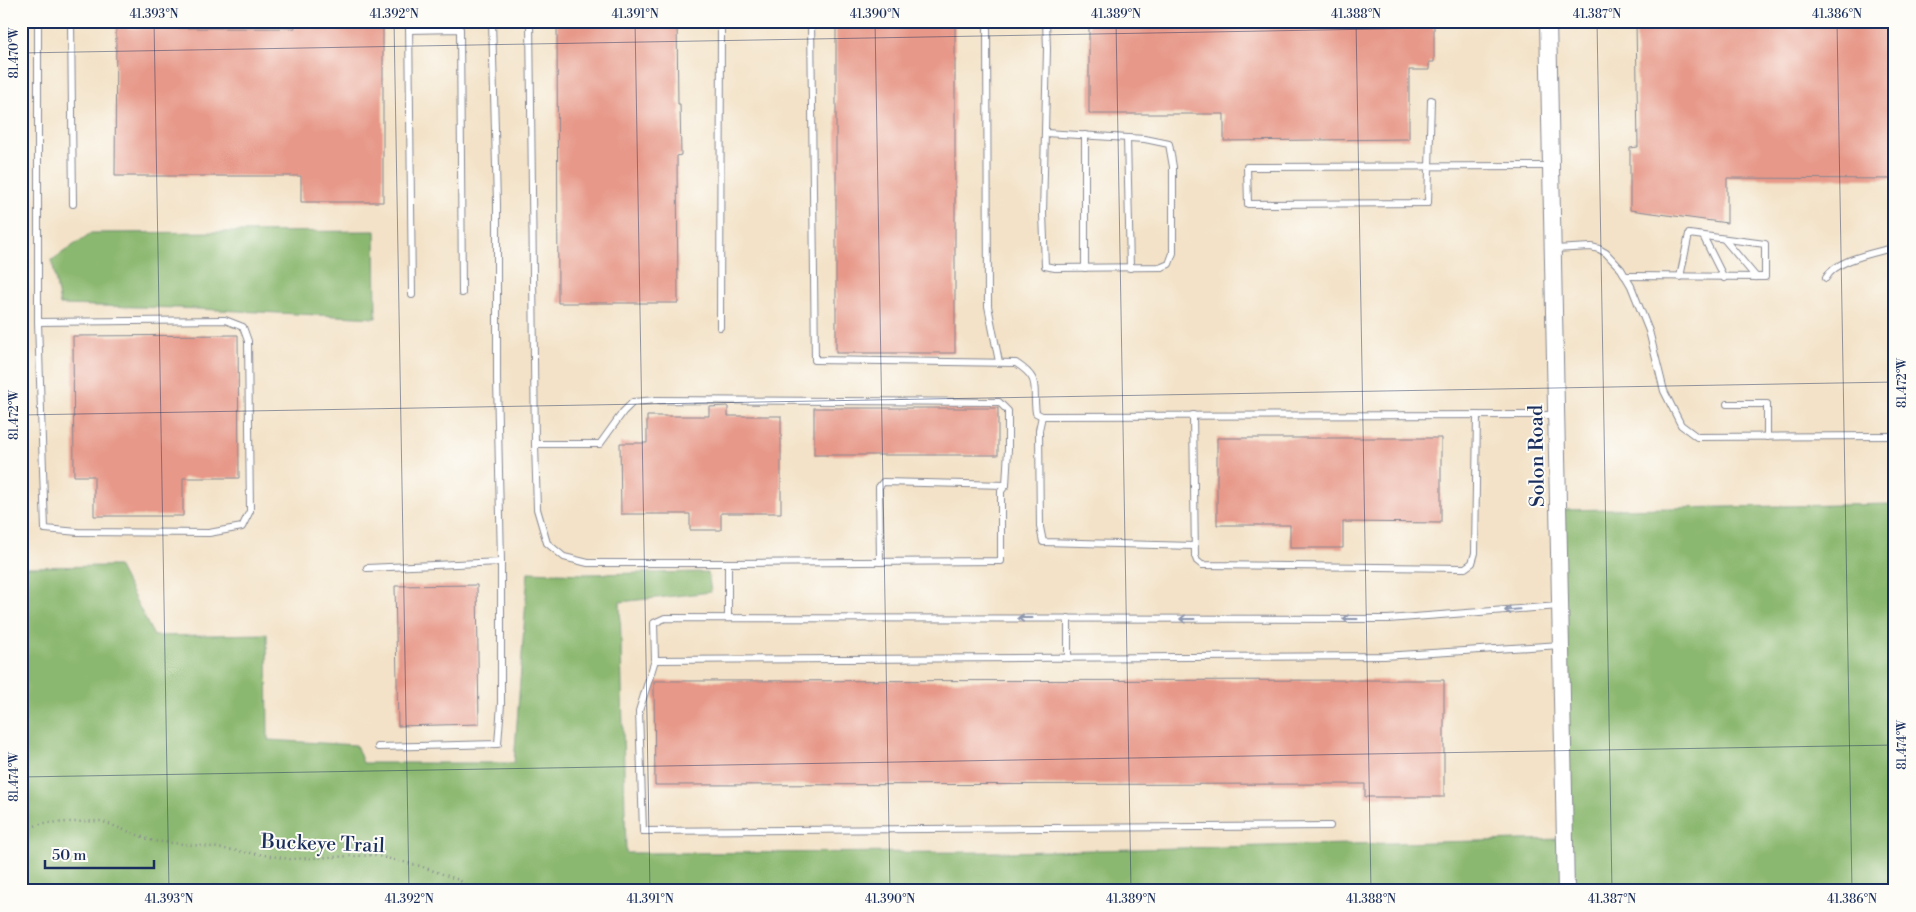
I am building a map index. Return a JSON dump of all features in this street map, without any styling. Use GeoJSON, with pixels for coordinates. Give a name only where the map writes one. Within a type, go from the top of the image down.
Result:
{"type":"FeatureCollection","features":[{"type":"Feature","properties":{"kind":"street","name":"Solon Road"},"geometry":{"type":"LineString","coordinates":[[1548,21],[1566,891]]}},
{"type":"Feature","properties":{"kind":"lane"},"geometry":{"type":"LineString","coordinates":[[38,21],[38,322],[45,529],[78,532],[209,533],[242,527],[250,511],[248,341],[243,327],[225,320],[38,322]]}},
{"type":"Feature","properties":{"kind":"lane"},"geometry":{"type":"LineString","coordinates":[[72,21],[73,204]]}},
{"type":"Feature","properties":{"kind":"lane"},"geometry":{"type":"LineString","coordinates":[[409,21],[412,295]]}},
{"type":"Feature","properties":{"kind":"lane"},"geometry":{"type":"LineString","coordinates":[[378,747],[498,744],[501,704],[501,562],[497,379],[497,203],[492,21]]}},
{"type":"Feature","properties":{"kind":"lane"},"geometry":{"type":"LineString","coordinates":[[530,21],[535,444],[537,509],[547,543],[564,557],[588,563],[1001,561],[1001,490],[1006,485],[1008,412],[999,402],[717,400],[633,402],[623,412],[600,444],[535,444]]}},
{"type":"Feature","properties":{"kind":"lane"},"geometry":{"type":"LineString","coordinates":[[720,327],[721,21]]}},
{"type":"Feature","properties":{"kind":"lane"},"geometry":{"type":"LineString","coordinates":[[811,21],[815,360],[1016,363],[1030,371],[1035,382],[1036,413],[1042,416],[1556,415]]}},
{"type":"Feature","properties":{"kind":"lane"},"geometry":{"type":"LineString","coordinates":[[987,21],[988,306],[999,362]]}},
{"type":"Feature","properties":{"kind":"lane"},"geometry":{"type":"LineString","coordinates":[[1045,133],[1145,139],[1169,144],[1173,167],[1173,253],[1169,264],[1162,267],[1130,268],[1055,268],[1045,266],[1043,212],[1046,21]]}},
{"type":"Feature","properties":{"kind":"lane"},"geometry":{"type":"LineString","coordinates":[[409,30],[460,29],[462,292]]}},
{"type":"Feature","properties":{"kind":"lane"},"geometry":{"type":"LineString","coordinates":[[1431,100],[1429,167],[1428,203],[1248,204],[1247,168],[1429,167],[1551,166]]}},
{"type":"Feature","properties":{"kind":"lane"},"geometry":{"type":"LineString","coordinates":[[1084,135],[1085,268]]}},
{"type":"Feature","properties":{"kind":"lane"},"geometry":{"type":"LineString","coordinates":[[1127,138],[1130,268]]}},
{"type":"Feature","properties":{"kind":"lane"},"geometry":{"type":"LineString","coordinates":[[1625,276],[1724,278],[1765,277],[1765,244],[1688,234],[1680,277]]}},
{"type":"Feature","properties":{"kind":"lane"},"geometry":{"type":"LineString","coordinates":[[1704,236],[1724,278]]}},
{"type":"Feature","properties":{"kind":"lane"},"geometry":{"type":"LineString","coordinates":[[1724,239],[1756,277]]}},
{"type":"Feature","properties":{"kind":"lane"},"geometry":{"type":"LineString","coordinates":[[1554,249],[1591,247],[1599,249],[1606,253],[1625,276],[1649,330],[1664,391],[1681,425],[1697,437],[1895,436]]}},
{"type":"Feature","properties":{"kind":"lane"},"geometry":{"type":"LineString","coordinates":[[1826,278],[1829,271],[1838,265],[1895,247]]}},
{"type":"Feature","properties":{"kind":"lane"},"geometry":{"type":"LineString","coordinates":[[1727,404],[1767,404],[1767,437]]}},
{"type":"Feature","properties":{"kind":"lane"},"geometry":{"type":"LineString","coordinates":[[1193,416],[1194,546],[1197,561],[1202,565],[1465,568],[1472,563],[1475,553],[1477,415]]}},
{"type":"Feature","properties":{"kind":"lane"},"geometry":{"type":"LineString","coordinates":[[1042,416],[1039,430],[1040,527],[1043,542],[1194,546]]}},
{"type":"Feature","properties":{"kind":"lane"},"geometry":{"type":"LineString","coordinates":[[880,562],[879,487],[883,482],[1006,485]]}},
{"type":"Feature","properties":{"kind":"lane"},"geometry":{"type":"LineString","coordinates":[[367,568],[501,562]]}},
{"type":"Feature","properties":{"kind":"lane"},"geometry":{"type":"LineString","coordinates":[[728,563],[728,618]]}},
{"type":"Feature","properties":{"kind":"lane"},"geometry":{"type":"LineString","coordinates":[[1330,826],[643,831],[639,711],[654,660],[654,623],[665,618],[1388,619],[1560,606]]}},
{"type":"Feature","properties":{"kind":"lane"},"geometry":{"type":"LineString","coordinates":[[1068,618],[1068,658]]}},
{"type":"Feature","properties":{"kind":"lane"},"geometry":{"type":"LineString","coordinates":[[654,660],[1384,656],[1561,645]]}},
{"type":"Feature","properties":{"kind":"path","name":"Buckeye Trail"},"geometry":{"type":"LineString","coordinates":[[21,830],[43,823],[101,821],[153,841],[212,847],[290,859],[374,854],[420,866],[459,880],[473,891]]}},
{"type":"Feature","properties":{"kind":"green space"},"geometry":{"type":"Polygon","coordinates":[[[375,231],[376,318],[179,308],[60,305],[52,260],[91,233],[375,231]]]}},
{"type":"Feature","properties":{"kind":"green space"},"geometry":{"type":"Polygon","coordinates":[[[1895,504],[1895,891],[21,891],[22,567],[118,566],[154,636],[267,634],[268,740],[356,745],[363,763],[514,763],[528,572],[585,574],[708,572],[711,592],[620,602],[626,853],[1009,852],[1565,839],[1558,510],[1895,504]]]}},
{"type":"Feature","properties":{"kind":"building"},"geometry":{"type":"Polygon","coordinates":[[[295,21],[376,21],[376,26],[383,26],[383,202],[301,202],[301,176],[115,176],[116,28],[295,28],[295,21]]]}},
{"type":"Feature","properties":{"kind":"building"},"geometry":{"type":"Polygon","coordinates":[[[557,21],[677,21],[681,155],[677,156],[678,303],[558,303],[557,21]]]}},
{"type":"Feature","properties":{"kind":"building"},"geometry":{"type":"Polygon","coordinates":[[[836,21],[955,21],[955,353],[836,353],[836,21]]]}},
{"type":"Feature","properties":{"kind":"building"},"geometry":{"type":"Polygon","coordinates":[[[1089,21],[1434,21],[1434,62],[1429,62],[1429,70],[1409,70],[1409,139],[1224,141],[1224,114],[1089,114],[1089,21]]]}},
{"type":"Feature","properties":{"kind":"building"},"geometry":{"type":"Polygon","coordinates":[[[1636,21],[1895,21],[1895,179],[1727,178],[1727,223],[1630,210],[1630,148],[1638,147],[1636,21]]]}},
{"type":"Feature","properties":{"kind":"building"},"geometry":{"type":"Polygon","coordinates":[[[238,335],[239,478],[183,478],[183,516],[94,516],[94,476],[74,476],[73,336],[238,335]]]}},
{"type":"Feature","properties":{"kind":"building"},"geometry":{"type":"Polygon","coordinates":[[[728,406],[728,416],[781,416],[781,513],[721,513],[721,530],[690,530],[690,514],[621,514],[620,443],[647,443],[647,416],[709,416],[709,407],[728,406]]]}},
{"type":"Feature","properties":{"kind":"building"},"geometry":{"type":"Polygon","coordinates":[[[814,408],[998,408],[998,455],[814,455],[814,408]]]}},
{"type":"Feature","properties":{"kind":"building"},"geometry":{"type":"Polygon","coordinates":[[[1217,438],[1441,438],[1441,523],[1343,522],[1343,548],[1290,548],[1290,525],[1217,525],[1217,438]]]}},
{"type":"Feature","properties":{"kind":"building"},"geometry":{"type":"Polygon","coordinates":[[[477,585],[479,724],[398,726],[395,586],[477,585]]]}},
{"type":"Feature","properties":{"kind":"building"},"geometry":{"type":"Polygon","coordinates":[[[1444,680],[1444,797],[1365,797],[1365,784],[655,785],[654,681],[1444,680]]]}}]}
